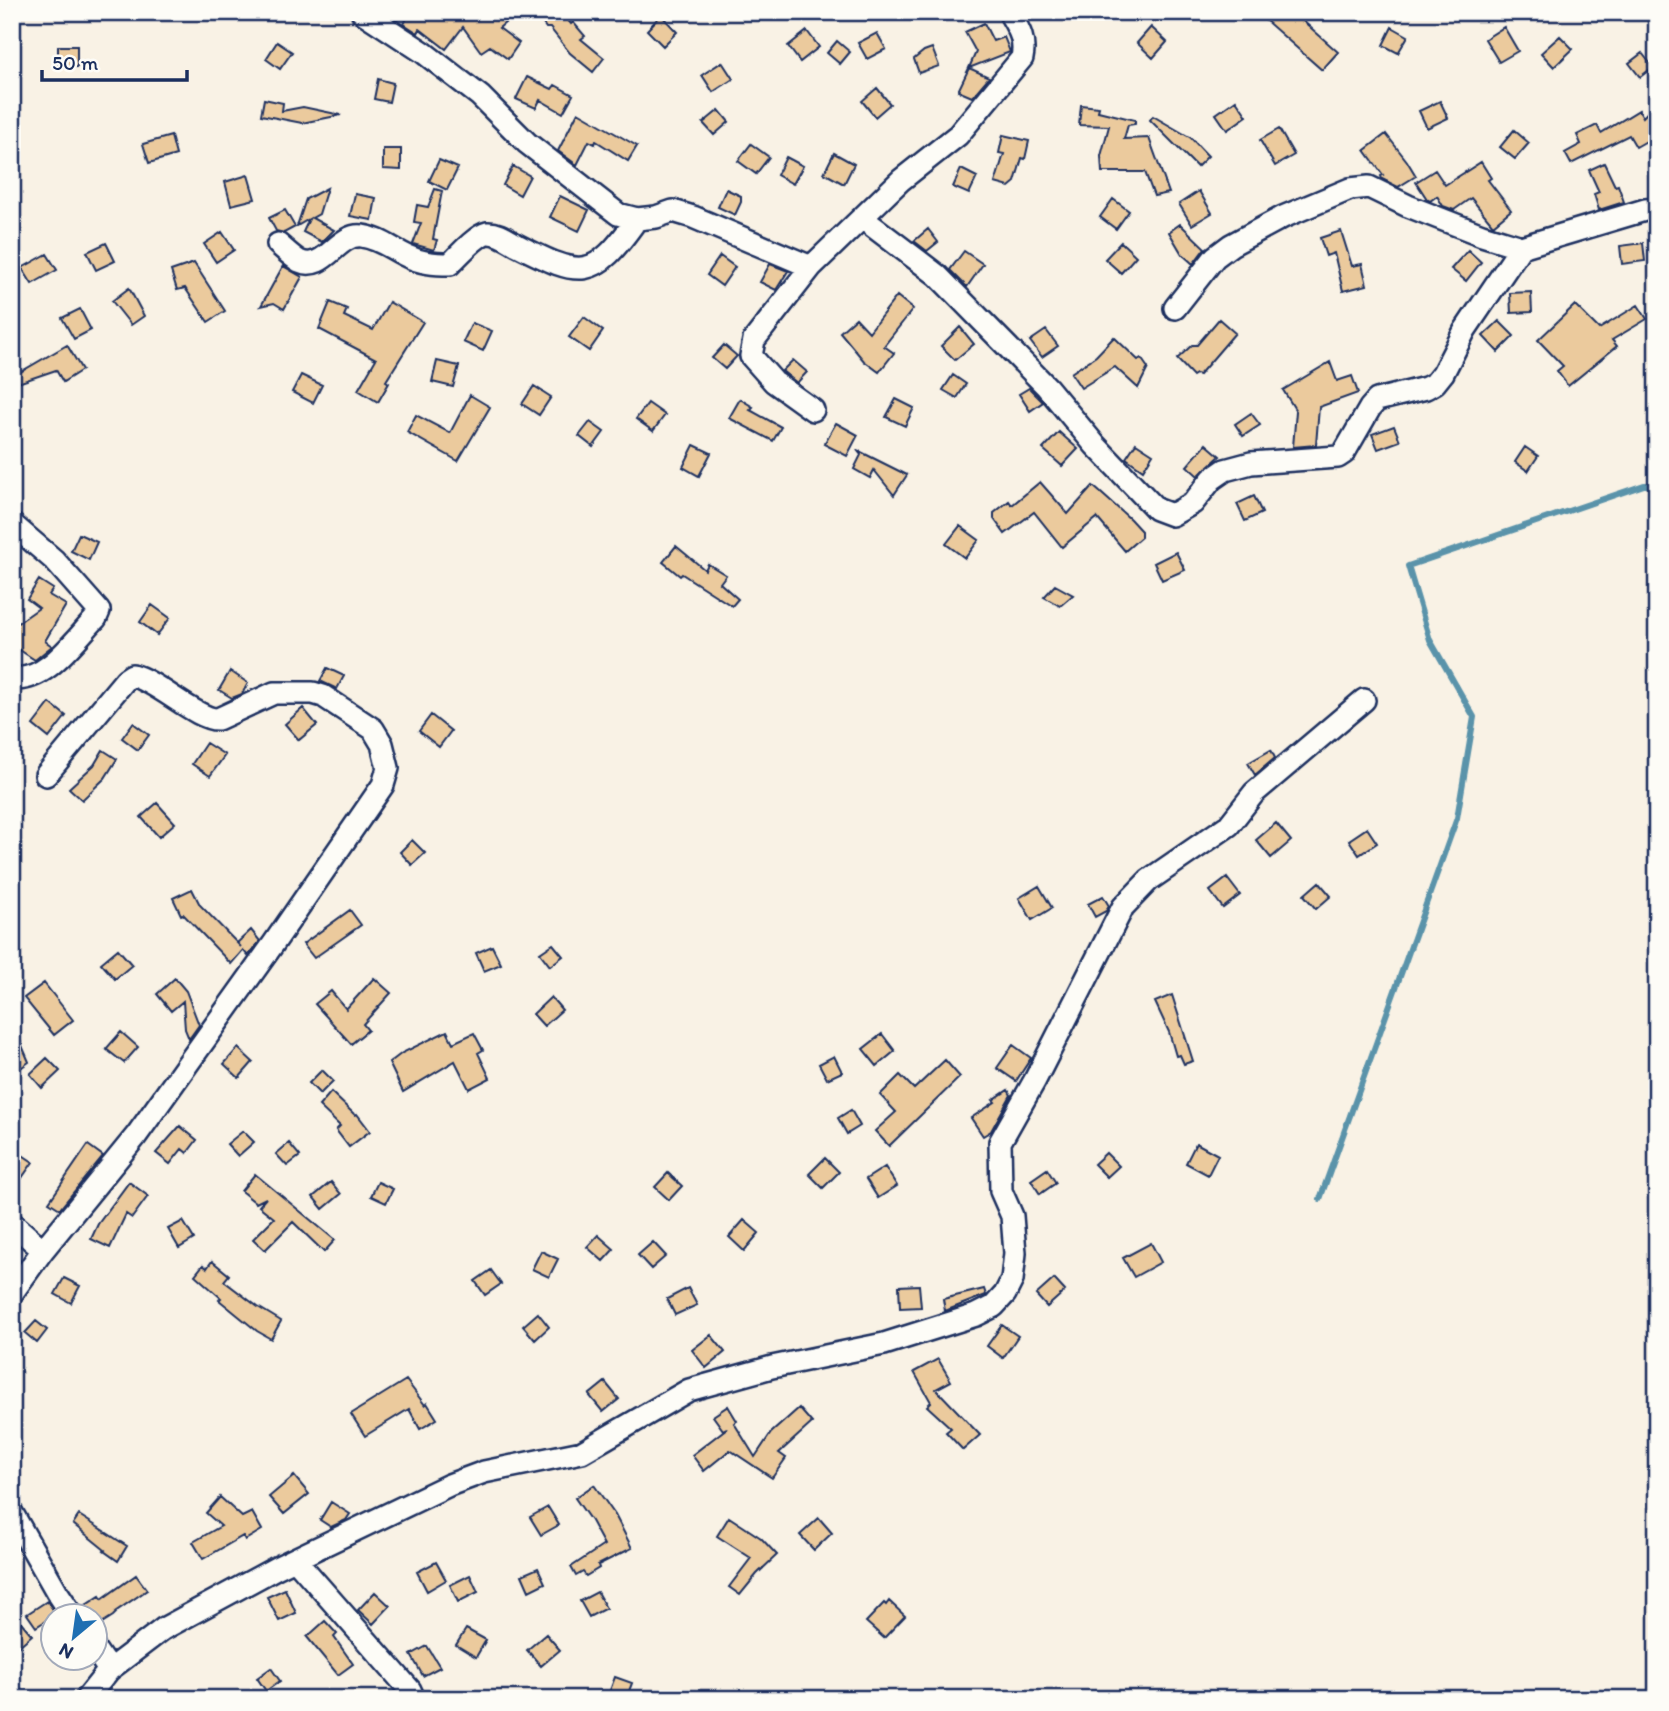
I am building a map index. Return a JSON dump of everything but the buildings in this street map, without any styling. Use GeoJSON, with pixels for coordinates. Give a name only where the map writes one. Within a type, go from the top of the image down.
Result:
{"type":"FeatureCollection","features":[{"type":"Feature","properties":{"kind":"street"},"geometry":{"type":"LineString","coordinates":[[362,12],[423,52],[480,96],[527,143],[618,214],[636,219],[656,217],[673,211],[811,267]]}},
{"type":"Feature","properties":{"kind":"street"},"geometry":{"type":"LineString","coordinates":[[813,410],[774,382],[751,356],[754,340],[811,267],[901,180],[958,135],[1022,58],[1023,37],[1009,12]]}},
{"type":"Feature","properties":{"kind":"street"},"geometry":{"type":"LineString","coordinates":[[1175,308],[1216,257],[1231,245],[1283,217],[1350,189],[1369,187],[1420,211],[1521,247],[1645,210],[1657,209]]}},
{"type":"Feature","properties":{"kind":"street"},"geometry":{"type":"LineString","coordinates":[[862,218],[937,275],[1047,387],[1095,445],[1156,509],[1172,515],[1193,503],[1212,479],[1225,470],[1251,463],[1338,457],[1344,453],[1377,400],[1426,388],[1435,383],[1465,331],[1521,247]]}},
{"type":"Feature","properties":{"kind":"street"},"geometry":{"type":"LineString","coordinates":[[278,244],[300,261],[313,263],[329,255],[340,242],[360,235],[386,243],[408,257],[430,264],[450,264],[480,236],[488,233],[498,235],[547,260],[583,269],[599,264],[618,246],[636,219]]}},
{"type":"Feature","properties":{"kind":"street"},"geometry":{"type":"LineString","coordinates":[[12,524],[54,560],[99,611],[96,618],[44,672],[24,678],[12,678]]}},
{"type":"Feature","properties":{"kind":"street"},"geometry":{"type":"LineString","coordinates":[[12,1293],[43,1250],[136,1136],[383,785],[388,768],[382,744],[373,729],[323,696],[313,693],[274,692],[218,719],[210,720],[183,701],[132,675],[46,775]]}},
{"type":"Feature","properties":{"kind":"street"},"geometry":{"type":"LineString","coordinates":[[86,1699],[110,1670],[163,1629],[295,1559],[449,1485],[484,1472],[582,1452],[689,1390],[772,1367],[884,1344],[976,1315],[994,1306],[1005,1294],[1012,1280],[1015,1253],[1012,1216],[1001,1191],[1000,1142],[1123,906],[1149,880],[1229,825],[1254,793],[1364,700]]}},
{"type":"Feature","properties":{"kind":"street"},"geometry":{"type":"LineString","coordinates":[[12,1223],[43,1250]]}},
{"type":"Feature","properties":{"kind":"street"},"geometry":{"type":"LineString","coordinates":[[12,1513],[64,1602]]}},
{"type":"Feature","properties":{"kind":"street"},"geometry":{"type":"LineString","coordinates":[[295,1559],[410,1690],[414,1699]]}},
{"type":"Feature","properties":{"kind":"waterway"},"geometry":{"type":"LineString","coordinates":[[1320,1199],[1457,818],[1474,717],[1430,640],[1408,566],[1644,485],[1657,485]]}}]}
